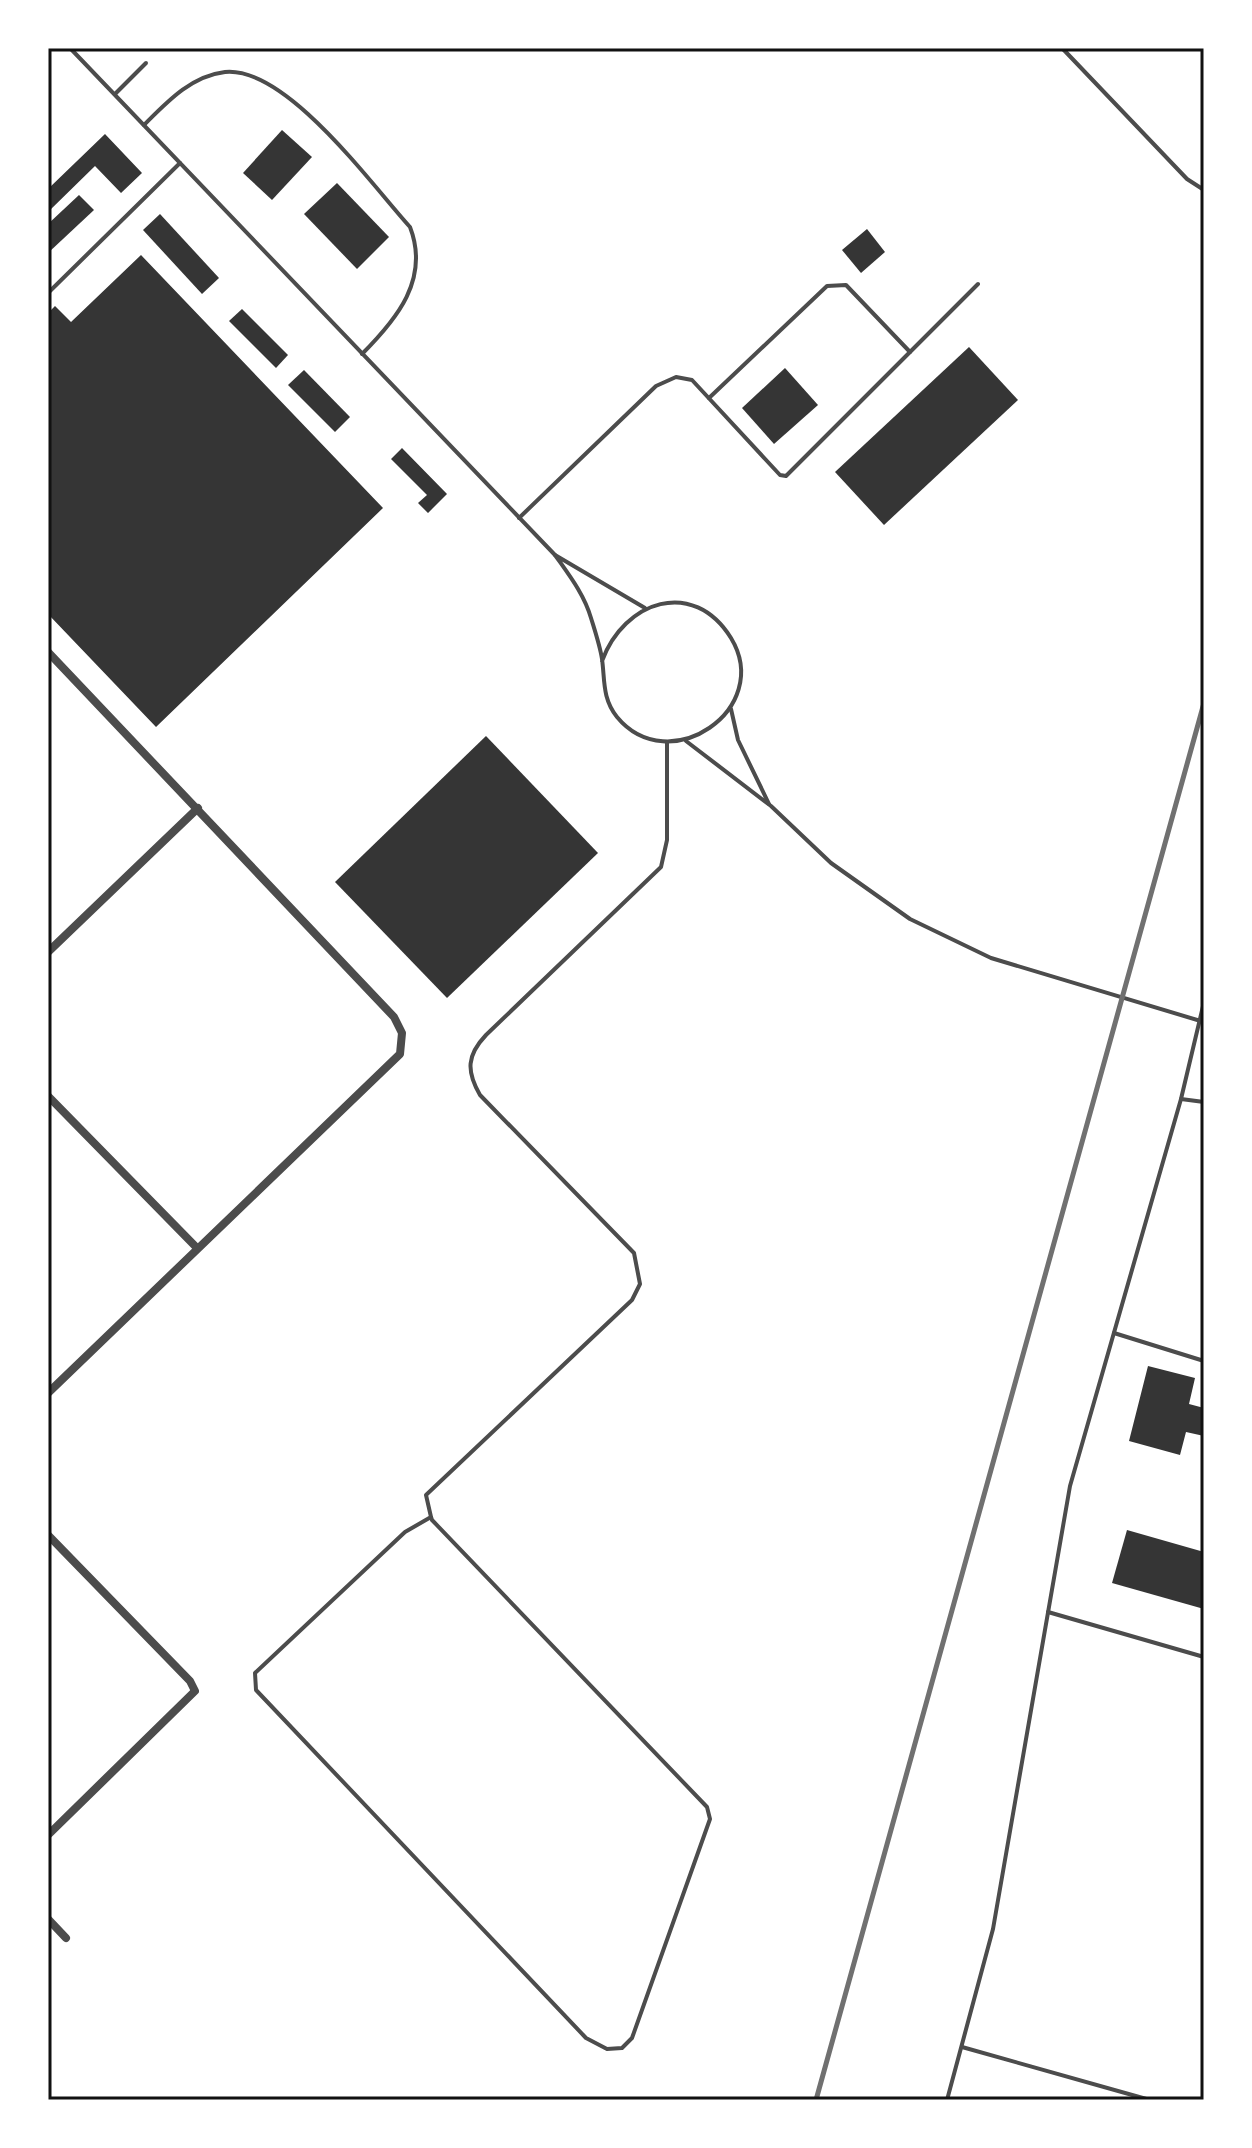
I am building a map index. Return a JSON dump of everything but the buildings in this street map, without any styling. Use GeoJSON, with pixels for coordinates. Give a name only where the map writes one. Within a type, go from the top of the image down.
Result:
{"type":"FeatureCollection","features":[{"type":"Feature","properties":{"kind":"street"},"geometry":{"type":"LineString","coordinates":[[48,652],[394,1017],[402,1033],[400,1054],[48,1393]]}},
{"type":"Feature","properties":{"kind":"street"},"geometry":{"type":"LineString","coordinates":[[48,952],[198,808]]}},
{"type":"Feature","properties":{"kind":"street"},"geometry":{"type":"LineString","coordinates":[[48,1096],[197,1248]]}},
{"type":"Feature","properties":{"kind":"street"},"geometry":{"type":"LineString","coordinates":[[48,1535],[190,1681],[195,1691],[48,1835]]}},
{"type":"Feature","properties":{"kind":"street"},"geometry":{"type":"LineString","coordinates":[[48,1919],[66,1938]]}},
{"type":"Feature","properties":{"kind":"lane"},"geometry":{"type":"LineString","coordinates":[[70,48],[555,555],[580,591],[602,661],[607,700],[617,716],[648,739],[686,741],[703,735],[730,709],[740,676],[733,642],[724,628],[695,607],[670,604],[645,608],[617,630],[602,661]]}},
{"type":"Feature","properties":{"kind":"lane"},"geometry":{"type":"LineString","coordinates":[[1062,48],[1187,179],[1204,190]]}},
{"type":"Feature","properties":{"kind":"lane"},"geometry":{"type":"LineString","coordinates":[[115,94],[146,63]]}},
{"type":"Feature","properties":{"kind":"lane"},"geometry":{"type":"LineString","coordinates":[[144,125],[193,82],[224,72],[246,73],[263,79],[306,111],[410,227],[416,243],[416,267],[401,312],[362,354]]}},
{"type":"Feature","properties":{"kind":"lane"},"geometry":{"type":"LineString","coordinates":[[48,293],[180,163]]}},
{"type":"Feature","properties":{"kind":"lane"},"geometry":{"type":"LineString","coordinates":[[709,398],[827,286],[836,283],[846,285],[910,352]]}},
{"type":"Feature","properties":{"kind":"lane"},"geometry":{"type":"LineString","coordinates":[[519,518],[656,386],[676,377],[692,380],[780,475],[786,476],[978,284]]}},
{"type":"Feature","properties":{"kind":"lane"},"geometry":{"type":"LineString","coordinates":[[555,555],[645,608]]}},
{"type":"Feature","properties":{"kind":"lane"},"geometry":{"type":"LineString","coordinates":[[730,709],[738,740],[771,806]]}},
{"type":"Feature","properties":{"kind":"lane"},"geometry":{"type":"LineString","coordinates":[[686,741],[771,806],[799,836],[870,894],[957,944],[1033,972],[1204,1022]]}},
{"type":"Feature","properties":{"kind":"lane"},"geometry":{"type":"LineString","coordinates":[[431,1517],[405,1532],[255,1673],[256,1690],[586,2038],[607,2049],[622,2048],[632,2038],[710,1819],[707,1807],[431,1517],[426,1495],[632,1300],[640,1284],[634,1253],[480,1095],[470,1077],[469,1061],[486,1035],[661,867],[667,840],[667,742]]}},
{"type":"Feature","properties":{"kind":"lane"},"geometry":{"type":"LineString","coordinates":[[947,2100],[993,1929],[1070,1486],[1181,1099],[1204,1002]]}},
{"type":"Feature","properties":{"kind":"lane"},"geometry":{"type":"LineString","coordinates":[[1181,1099],[1204,1102]]}},
{"type":"Feature","properties":{"kind":"lane"},"geometry":{"type":"LineString","coordinates":[[1114,1333],[1204,1361]]}},
{"type":"Feature","properties":{"kind":"lane"},"geometry":{"type":"LineString","coordinates":[[1048,1612],[1204,1657]]}},
{"type":"Feature","properties":{"kind":"lane"},"geometry":{"type":"LineString","coordinates":[[962,2047],[1150,2100]]}},
{"type":"Feature","properties":{"kind":"railway"},"geometry":{"type":"LineString","coordinates":[[816,2100],[1204,703]]}}]}
